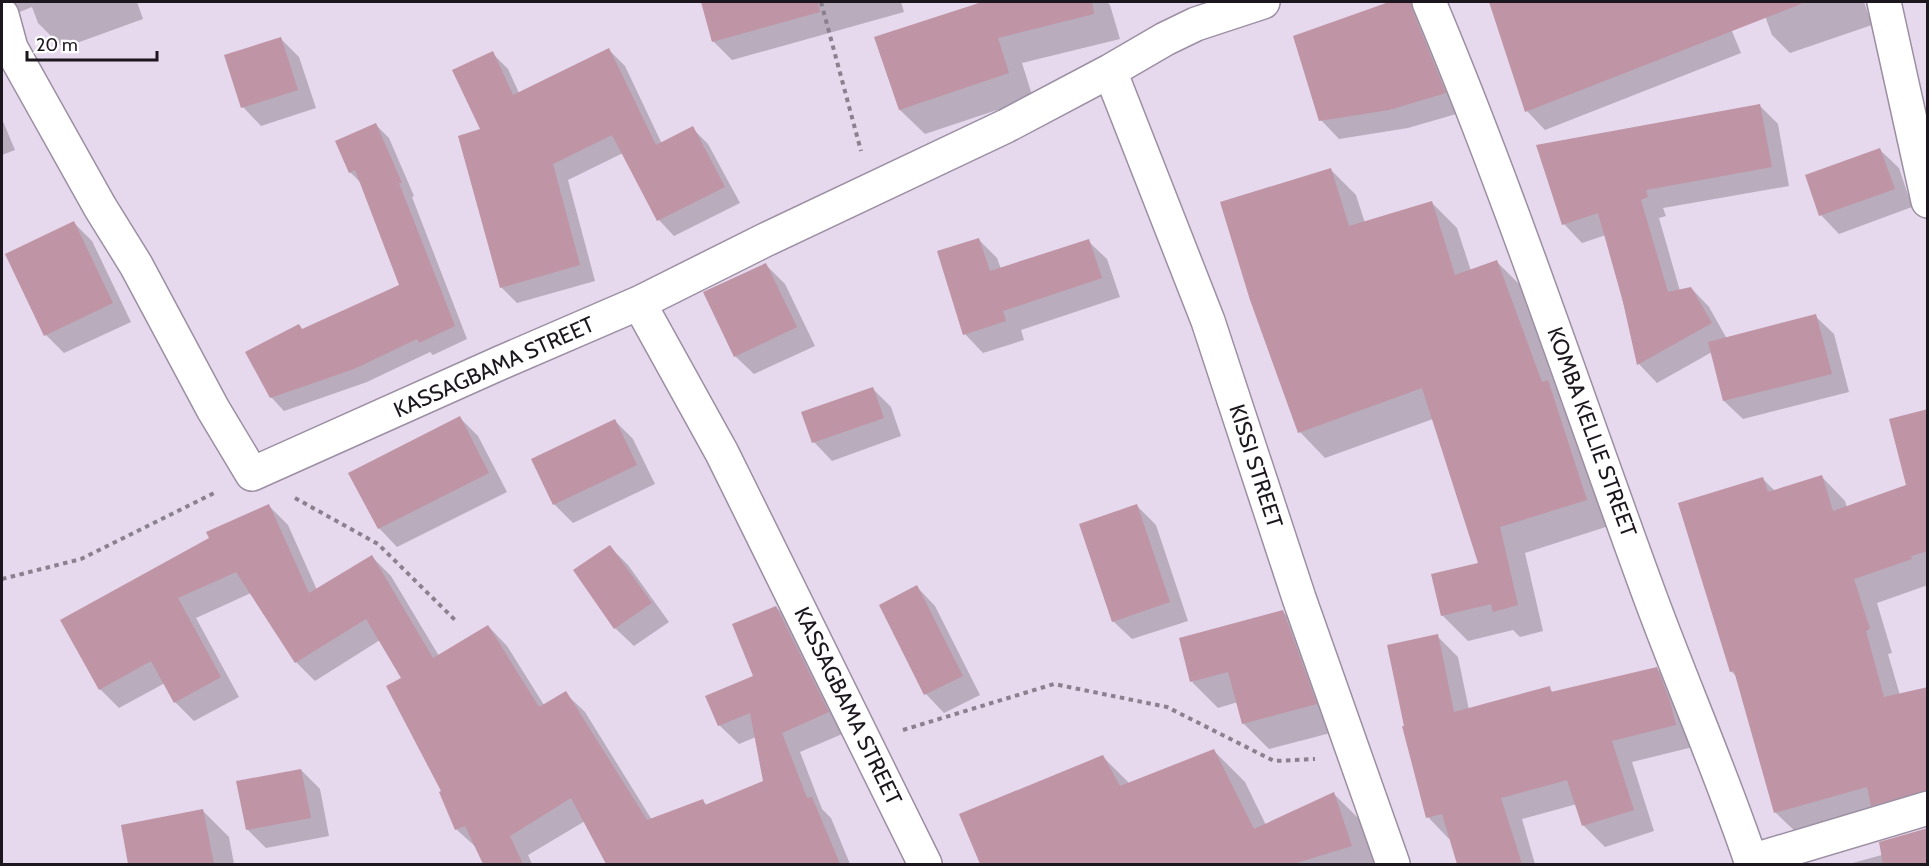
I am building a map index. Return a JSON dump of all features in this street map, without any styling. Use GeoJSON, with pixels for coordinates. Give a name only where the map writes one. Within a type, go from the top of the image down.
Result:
{"type":"FeatureCollection","features":[{"type":"Feature","properties":{"kind":"street"},"geometry":{"type":"LineString","coordinates":[[639,303],[871,189],[1006,126],[1196,24],[1263,2]]}},
{"type":"Feature","properties":{"kind":"street","name":"KOMBA KELLIE STREET"},"geometry":{"type":"LineString","coordinates":[[1429,2],[1473,106],[1547,305],[1645,584],[1751,863]]}},
{"type":"Feature","properties":{"kind":"street"},"geometry":{"type":"LineString","coordinates":[[1884,2],[1928,201]]}},
{"type":"Feature","properties":{"kind":"street"},"geometry":{"type":"LineString","coordinates":[[2,15],[11,48],[100,207],[136,265],[213,409],[252,474]]}},
{"type":"Feature","properties":{"kind":"street","name":"KISSI STREET"},"geometry":{"type":"LineString","coordinates":[[1110,71],[1208,321],[1299,598],[1393,864]]}},
{"type":"Feature","properties":{"kind":"street","name":"KASSAGBAMA STREET"},"geometry":{"type":"LineString","coordinates":[[252,474],[639,303],[722,453],[926,864]]}},
{"type":"Feature","properties":{"kind":"street"},"geometry":{"type":"LineString","coordinates":[[1751,863],[1928,808]]}},
{"type":"Feature","properties":{"kind":"path"},"geometry":{"type":"LineString","coordinates":[[821,2],[871,189]]}},
{"type":"Feature","properties":{"kind":"path"},"geometry":{"type":"LineString","coordinates":[[2,579],[81,559],[252,474],[378,544],[456,621]]}},
{"type":"Feature","properties":{"kind":"path"},"geometry":{"type":"LineString","coordinates":[[870,750],[900,731],[1054,684],[1167,708],[1274,761],[1355,756]]}},
{"type":"Feature","properties":{"kind":"building"},"geometry":{"type":"Polygon","coordinates":[[[701,2],[818,2],[820,12],[712,42],[701,2]]]}},
{"type":"Feature","properties":{"kind":"building"},"geometry":{"type":"Polygon","coordinates":[[[982,2],[1092,2],[1094,14],[998,38],[1009,73],[899,110],[874,37],[982,2]]]}},
{"type":"Feature","properties":{"kind":"building"},"geometry":{"type":"Polygon","coordinates":[[[1389,2],[1411,2],[1446,93],[1389,110],[1319,121],[1293,36],[1389,2]]]}},
{"type":"Feature","properties":{"kind":"building"},"geometry":{"type":"Polygon","coordinates":[[[1489,2],[1800,2],[1801,4],[1525,112],[1489,2]]]}},
{"type":"Feature","properties":{"kind":"building"},"geometry":{"type":"Polygon","coordinates":[[[281,37],[298,90],[241,108],[224,55],[281,37]]]}},
{"type":"Feature","properties":{"kind":"building"},"geometry":{"type":"Polygon","coordinates":[[[609,48],[656,145],[693,126],[725,187],[657,221],[612,135],[553,164],[580,265],[500,288],[458,136],[480,129],[452,70],[493,51],[513,95],[609,48]]]}},
{"type":"Feature","properties":{"kind":"building"},"geometry":{"type":"Polygon","coordinates":[[[1760,104],[1772,167],[1646,190],[1648,197],[1641,200],[1668,292],[1691,287],[1712,323],[1637,365],[1623,302],[1598,213],[1562,225],[1536,145],[1760,104]]]}},
{"type":"Feature","properties":{"kind":"building"},"geometry":{"type":"Polygon","coordinates":[[[376,123],[402,183],[399,183],[455,326],[419,343],[417,339],[354,369],[270,398],[245,352],[299,324],[302,329],[399,285],[355,170],[349,173],[335,141],[376,123]]]}},
{"type":"Feature","properties":{"kind":"building"},"geometry":{"type":"Polygon","coordinates":[[[1880,148],[1895,189],[1819,216],[1805,175],[1880,148]]]}},
{"type":"Feature","properties":{"kind":"building"},"geometry":{"type":"Polygon","coordinates":[[[1331,168],[1349,226],[1432,201],[1455,275],[1497,260],[1542,382],[1548,380],[1587,500],[1500,527],[1518,605],[1493,612],[1491,604],[1441,616],[1431,574],[1478,563],[1422,388],[1298,433],[1250,300],[1220,202],[1331,168]]]}},
{"type":"Feature","properties":{"kind":"building"},"geometry":{"type":"Polygon","coordinates":[[[74,221],[113,303],[44,336],[5,254],[74,221]]]}},
{"type":"Feature","properties":{"kind":"building"},"geometry":{"type":"Polygon","coordinates":[[[979,238],[990,271],[1089,239],[1102,278],[1003,311],[1006,321],[963,335],[937,251],[979,238]]]}},
{"type":"Feature","properties":{"kind":"building"},"geometry":{"type":"Polygon","coordinates":[[[766,263],[797,327],[734,357],[703,292],[766,263]]]}},
{"type":"Feature","properties":{"kind":"building"},"geometry":{"type":"Polygon","coordinates":[[[1816,314],[1832,374],[1723,401],[1708,342],[1816,314]]]}},
{"type":"Feature","properties":{"kind":"building"},"geometry":{"type":"Polygon","coordinates":[[[873,387],[884,418],[812,443],[801,412],[873,387]]]}},
{"type":"Feature","properties":{"kind":"building"},"geometry":{"type":"Polygon","coordinates":[[[1928,409],[1928,551],[1911,556],[1912,559],[1854,579],[1870,629],[1866,631],[1884,697],[1928,687],[1928,790],[1871,806],[1867,787],[1774,813],[1734,671],[1730,672],[1678,503],[1763,477],[1768,492],[1822,475],[1833,511],[1906,485],[1889,419],[1928,409]]]}},
{"type":"Feature","properties":{"kind":"building"},"geometry":{"type":"Polygon","coordinates":[[[460,416],[489,473],[378,529],[348,473],[460,416]]]}},
{"type":"Feature","properties":{"kind":"building"},"geometry":{"type":"Polygon","coordinates":[[[615,419],[637,465],[553,505],[531,459],[615,419]]]}},
{"type":"Feature","properties":{"kind":"building"},"geometry":{"type":"Polygon","coordinates":[[[269,504],[309,593],[372,555],[433,658],[488,625],[539,707],[566,691],[647,820],[703,799],[705,805],[763,781],[750,713],[718,726],[705,696],[753,676],[732,624],[776,606],[829,712],[782,733],[807,798],[812,797],[840,864],[606,864],[571,798],[510,836],[523,864],[483,864],[465,826],[455,830],[439,792],[441,791],[386,686],[401,678],[366,619],[295,663],[236,572],[178,598],[221,677],[174,703],[151,661],[99,690],[60,620],[209,538],[206,532],[269,504]]]}},
{"type":"Feature","properties":{"kind":"building"},"geometry":{"type":"Polygon","coordinates":[[[1137,504],[1170,602],[1112,622],[1079,524],[1137,504]]]}},
{"type":"Feature","properties":{"kind":"building"},"geometry":{"type":"Polygon","coordinates":[[[610,545],[652,603],[614,629],[573,570],[610,545]]]}},
{"type":"Feature","properties":{"kind":"building"},"geometry":{"type":"Polygon","coordinates":[[[917,585],[963,676],[924,695],[879,605],[917,585]]]}},
{"type":"Feature","properties":{"kind":"building"},"geometry":{"type":"Polygon","coordinates":[[[1283,610],[1317,704],[1242,724],[1228,672],[1190,682],[1179,638],[1283,610]]]}},
{"type":"Feature","properties":{"kind":"building"},"geometry":{"type":"Polygon","coordinates":[[[1438,634],[1454,712],[1550,686],[1551,692],[1657,667],[1676,725],[1612,741],[1634,810],[1582,826],[1567,780],[1501,798],[1522,864],[1457,864],[1442,814],[1426,818],[1402,726],[1404,726],[1387,645],[1438,634]]]}},
{"type":"Feature","properties":{"kind":"building"},"geometry":{"type":"Polygon","coordinates":[[[1214,749],[1254,829],[1334,792],[1352,846],[1293,864],[980,864],[959,814],[1103,755],[1120,786],[1214,749]]]}},
{"type":"Feature","properties":{"kind":"building"},"geometry":{"type":"Polygon","coordinates":[[[301,769],[311,818],[246,830],[236,781],[301,769]]]}},
{"type":"Feature","properties":{"kind":"building"},"geometry":{"type":"Polygon","coordinates":[[[203,809],[214,864],[128,864],[121,825],[203,809]]]}},
{"type":"Feature","properties":{"kind":"building"},"geometry":{"type":"Polygon","coordinates":[[[1928,828],[1928,864],[1883,864],[1879,842],[1928,828]]]}}]}
